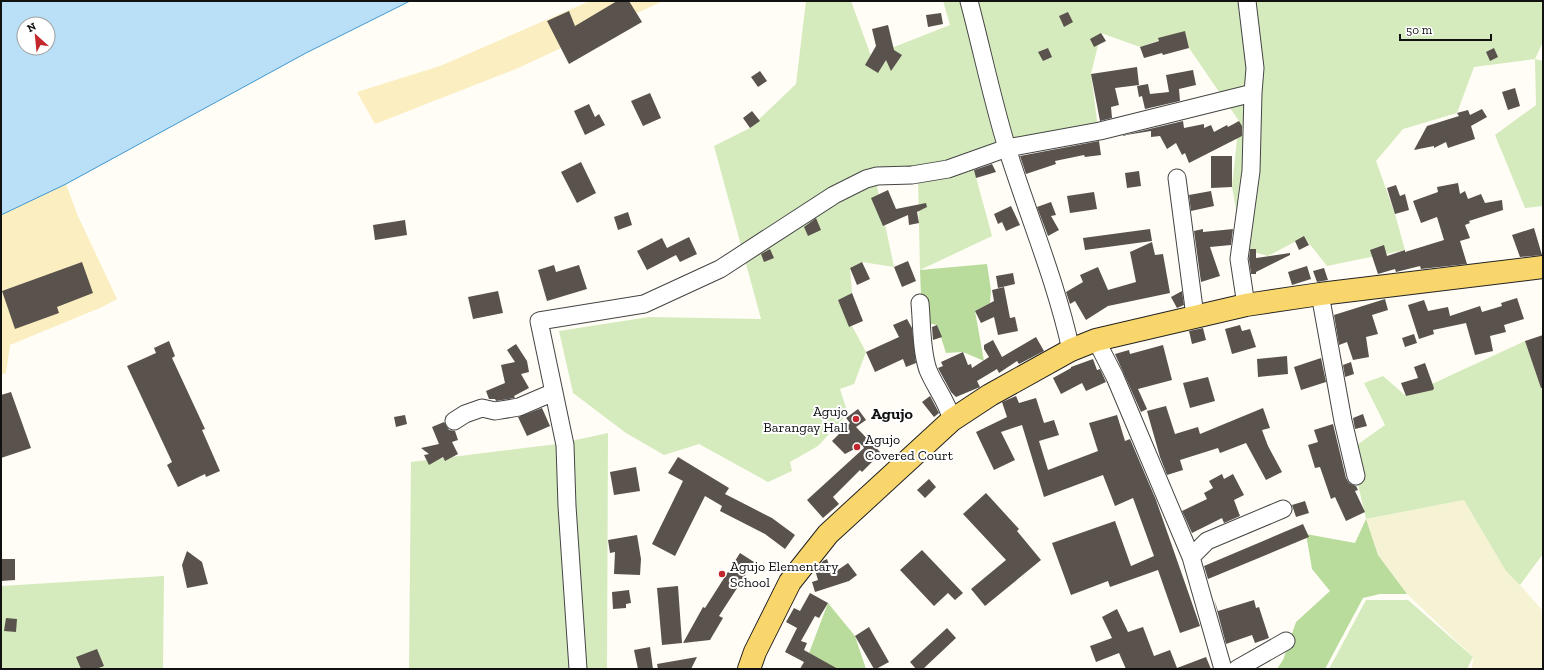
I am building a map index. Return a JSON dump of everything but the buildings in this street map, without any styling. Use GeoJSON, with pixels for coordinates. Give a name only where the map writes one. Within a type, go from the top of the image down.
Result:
{"type":"FeatureCollection","features":[{"type":"Feature","properties":{"kind":"main road"},"geometry":{"type":"LineString","coordinates":[[749,669],[755,652],[790,582],[828,534],[952,420],[990,395],[1071,350],[1096,340],[1246,305],[1320,294],[1543,268]]}},
{"type":"Feature","properties":{"kind":"street"},"geometry":{"type":"LineString","coordinates":[[969,1],[992,96],[1007,148],[1039,240],[1071,350]]}},
{"type":"Feature","properties":{"kind":"street"},"geometry":{"type":"LineString","coordinates":[[1246,305],[1239,259],[1251,171],[1255,68],[1247,1]]}},
{"type":"Feature","properties":{"kind":"street"},"geometry":{"type":"LineString","coordinates":[[578,669],[567,506],[565,445],[539,321],[644,304],[720,269],[834,195],[866,179],[877,176],[912,175],[948,169],[1007,148],[1100,131],[1253,93]]}},
{"type":"Feature","properties":{"kind":"street"},"geometry":{"type":"LineString","coordinates":[[1177,178],[1195,316]]}},
{"type":"Feature","properties":{"kind":"street"},"geometry":{"type":"LineString","coordinates":[[1320,294],[1343,421],[1356,476]]}},
{"type":"Feature","properties":{"kind":"street"},"geometry":{"type":"LineString","coordinates":[[920,303],[925,356],[928,370],[949,407],[952,420]]}},
{"type":"Feature","properties":{"kind":"street"},"geometry":{"type":"LineString","coordinates":[[1096,340],[1115,377],[1147,456],[1191,557],[1223,669]]}},
{"type":"Feature","properties":{"kind":"street"},"geometry":{"type":"LineString","coordinates":[[454,421],[465,414],[482,408],[494,411],[519,407],[554,392]]}},
{"type":"Feature","properties":{"kind":"street"},"geometry":{"type":"LineString","coordinates":[[1191,557],[1207,541],[1283,509]]}},
{"type":"Feature","properties":{"kind":"street"},"geometry":{"type":"LineString","coordinates":[[1237,669],[1286,641]]}},
{"type":"Feature","properties":{"kind":"shaded area"},"geometry":{"type":"Polygon","coordinates":[[[1464,500],[1520,585],[1543,611],[1543,669],[1472,669],[1473,657],[1407,594],[1378,555],[1366,519],[1464,500]]]}},
{"type":"Feature","properties":{"kind":"green space"},"geometry":{"type":"Polygon","coordinates":[[[806,1],[851,1],[871,56],[950,25],[943,1],[1543,1],[1543,42],[1535,59],[1474,67],[1457,113],[1403,129],[1376,161],[1395,214],[1405,250],[1327,266],[1304,237],[1268,256],[1243,249],[1232,187],[1239,121],[1189,48],[1185,31],[1140,47],[1101,33],[1091,74],[1099,136],[876,181],[894,267],[862,262],[850,268],[852,293],[838,300],[866,352],[854,384],[840,389],[848,414],[818,446],[790,462],[792,471],[768,482],[699,444],[664,455],[626,433],[573,393],[559,331],[649,317],[761,319],[714,146],[750,128],[796,84],[806,1]]]}},
{"type":"Feature","properties":{"kind":"green space"},"geometry":{"type":"Polygon","coordinates":[[[1535,59],[1543,61],[1543,206],[1525,208],[1495,135],[1536,105],[1535,59]]]}},
{"type":"Feature","properties":{"kind":"green space"},"geometry":{"type":"Polygon","coordinates":[[[973,166],[992,236],[920,270],[918,179],[973,166]]]}},
{"type":"Feature","properties":{"kind":"green space"},"geometry":{"type":"Polygon","coordinates":[[[987,264],[991,290],[990,303],[975,311],[984,361],[963,352],[946,353],[937,325],[922,322],[920,270],[987,264]]]}},
{"type":"Feature","properties":{"kind":"green space"},"geometry":{"type":"Polygon","coordinates":[[[1525,341],[1543,371],[1543,554],[1520,585],[1506,571],[1464,500],[1366,519],[1350,450],[1385,425],[1364,383],[1383,376],[1406,396],[1525,341]]]}},
{"type":"Feature","properties":{"kind":"green space"},"geometry":{"type":"Polygon","coordinates":[[[608,433],[607,669],[409,669],[411,462],[557,444],[608,433]]]}},
{"type":"Feature","properties":{"kind":"green space"},"geometry":{"type":"Polygon","coordinates":[[[1366,519],[1378,555],[1407,594],[1380,594],[1363,598],[1325,669],[1277,669],[1283,660],[1296,622],[1330,591],[1312,569],[1306,534],[1355,543],[1366,519]]]}},
{"type":"Feature","properties":{"kind":"green space"},"geometry":{"type":"Polygon","coordinates":[[[164,576],[163,669],[1,669],[1,586],[164,576]]]}},
{"type":"Feature","properties":{"kind":"green space"},"geometry":{"type":"Polygon","coordinates":[[[1366,600],[1408,600],[1473,657],[1467,669],[1329,669],[1366,600]]]}},
{"type":"Feature","properties":{"kind":"green space"},"geometry":{"type":"Polygon","coordinates":[[[828,603],[855,636],[866,669],[832,669],[809,653],[828,603]]]}},
{"type":"Feature","properties":{"kind":"sand"},"geometry":{"type":"Polygon","coordinates":[[[590,1],[663,1],[518,68],[375,124],[357,92],[440,66],[590,1]]]}},
{"type":"Feature","properties":{"kind":"sand"},"geometry":{"type":"Polygon","coordinates":[[[66,184],[77,214],[117,299],[102,307],[10,345],[6,373],[1,375],[1,215],[66,184]]]}},
{"type":"Feature","properties":{"kind":"water"},"geometry":{"type":"Polygon","coordinates":[[[1,1],[410,1],[306,53],[66,184],[1,215],[1,1]]]}},
{"type":"Feature","properties":{"kind":"place","name":"Agujo Barangay Hall"},"geometry":{"type":"Point","coordinates":[856,419]}},
{"type":"Feature","properties":{"kind":"place","name":"Agujo Covered Court"},"geometry":{"type":"Point","coordinates":[857,447]}},
{"type":"Feature","properties":{"kind":"place","name":"Agujo Elementary School"},"geometry":{"type":"Point","coordinates":[722,574]}},
{"type":"Feature","properties":{"kind":"district","name":"Agujo"},"geometry":{"type":"Point","coordinates":[892,413]}}]}
